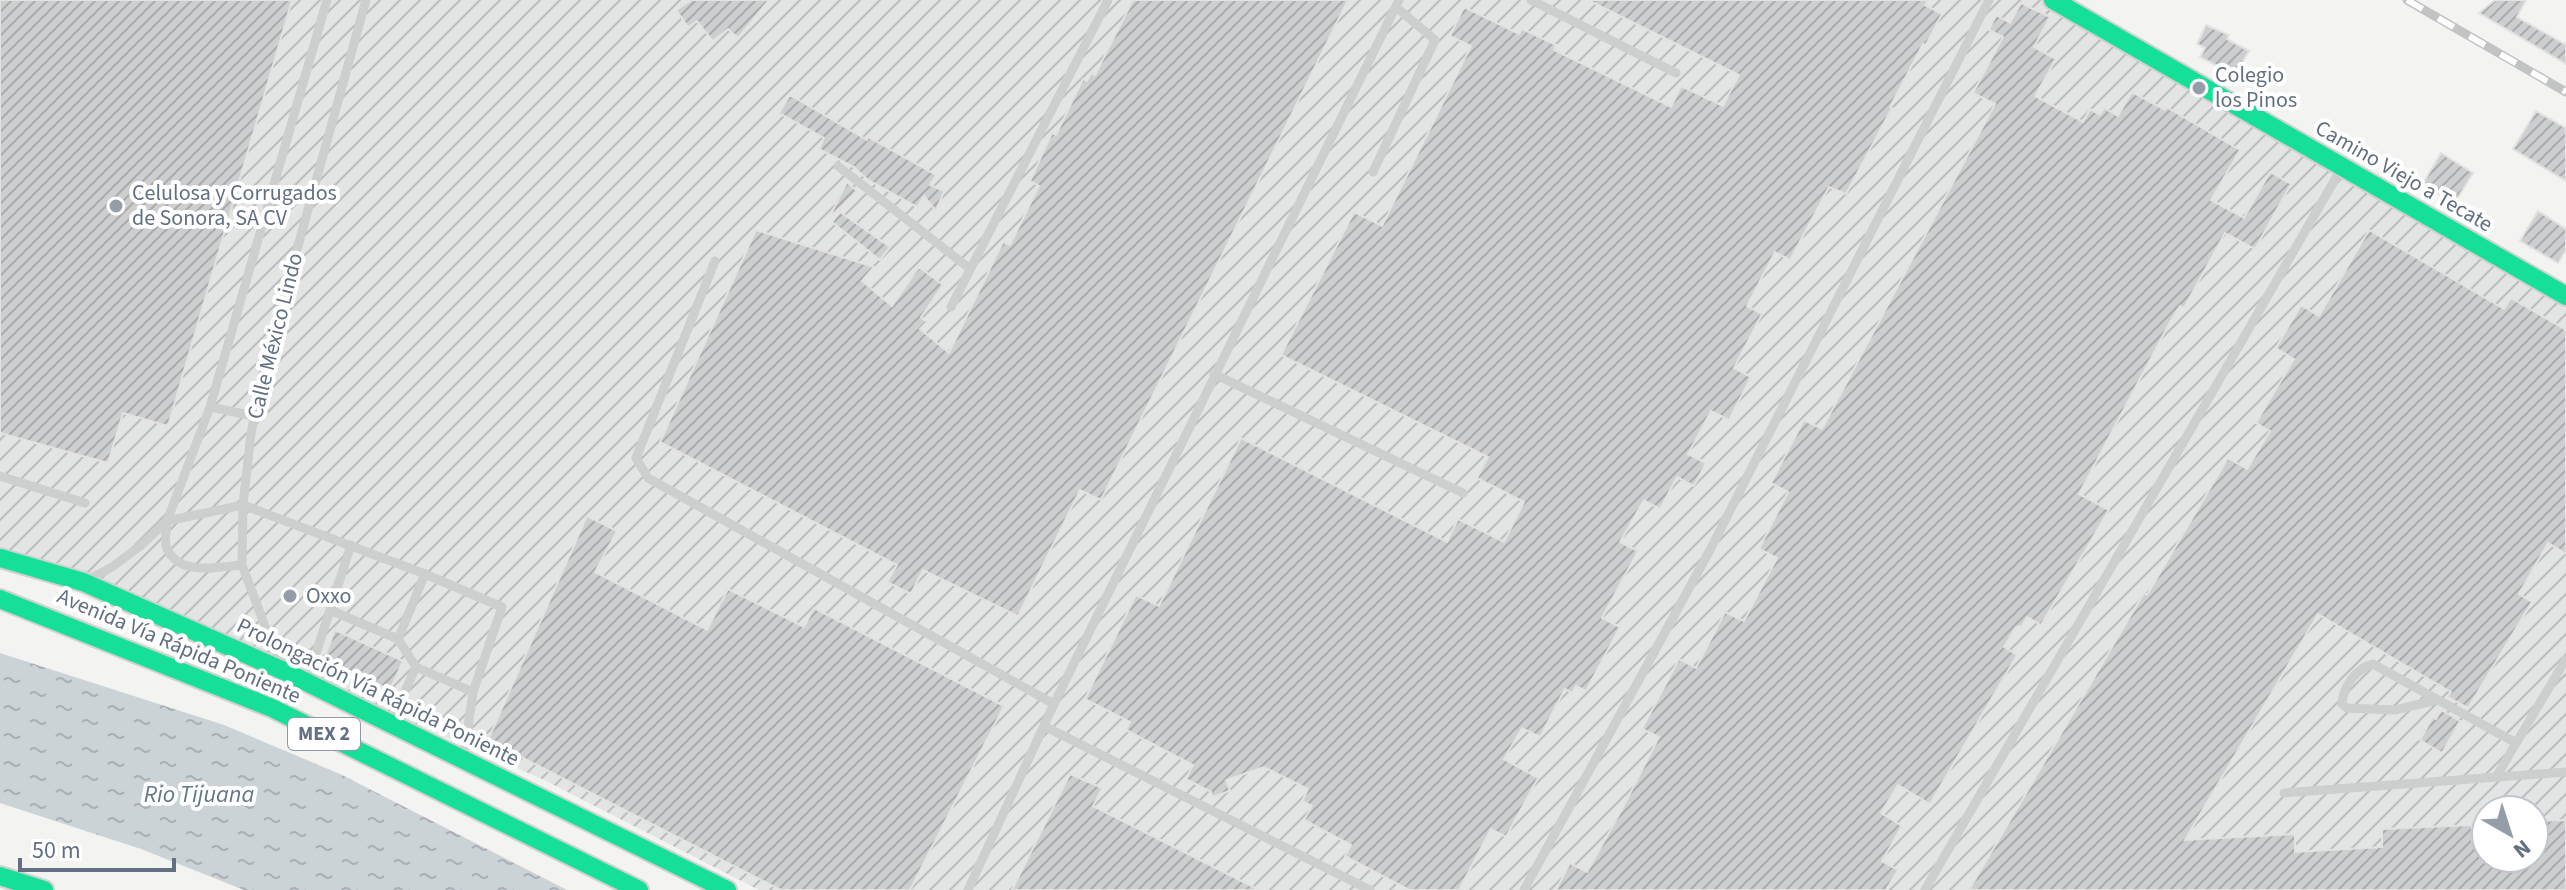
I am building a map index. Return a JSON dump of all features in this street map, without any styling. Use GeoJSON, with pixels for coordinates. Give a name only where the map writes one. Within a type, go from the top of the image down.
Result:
{"type":"FeatureCollection","features":[{"type":"Feature","properties":{"kind":"main road","name":"Camino Viejo a Tecate"},"geometry":{"type":"LineString","coordinates":[[2053,0],[2566,296]]}},
{"type":"Feature","properties":{"kind":"main road","name":"Prolongación Vía Rápida Poniente"},"geometry":{"type":"LineString","coordinates":[[0,558],[83,582],[286,672],[727,890]]}},
{"type":"Feature","properties":{"kind":"main road","name":"Avenida Vía Rápida Poniente"},"geometry":{"type":"LineString","coordinates":[[0,599],[272,708],[639,890]]}},
{"type":"Feature","properties":{"kind":"main road"},"geometry":{"type":"LineString","coordinates":[[4,878],[44,890]]}},
{"type":"Feature","properties":{"kind":"lane","name":"Calle México Lindo"},"geometry":{"type":"LineString","coordinates":[[83,582],[112,567],[167,521],[210,407],[327,0]]}},
{"type":"Feature","properties":{"kind":"lane","name":"Calle México Lindo"},"geometry":{"type":"LineString","coordinates":[[286,672],[242,565],[243,505],[262,376],[366,0]]}},
{"type":"Feature","properties":{"kind":"lane"},"geometry":{"type":"LineString","coordinates":[[951,307],[1108,0]]}},
{"type":"Feature","properties":{"kind":"lane"},"geometry":{"type":"LineString","coordinates":[[1531,0],[1676,73]]}},
{"type":"Feature","properties":{"kind":"lane"},"geometry":{"type":"LineString","coordinates":[[1524,890],[1710,550],[1989,0]]}},
{"type":"Feature","properties":{"kind":"lane"},"geometry":{"type":"LineString","coordinates":[[968,890],[1054,704],[1397,4],[1435,40],[1373,172]]}},
{"type":"Feature","properties":{"kind":"lane"},"geometry":{"type":"LineString","coordinates":[[838,166],[969,268]]}},
{"type":"Feature","properties":{"kind":"lane"},"geometry":{"type":"LineString","coordinates":[[1925,890],[2342,168]]}},
{"type":"Feature","properties":{"kind":"lane"},"geometry":{"type":"LineString","coordinates":[[715,261],[636,458],[648,478],[1054,704]]}},
{"type":"Feature","properties":{"kind":"lane"},"geometry":{"type":"LineString","coordinates":[[1214,374],[1463,493]]}},
{"type":"Feature","properties":{"kind":"lane"},"geometry":{"type":"LineString","coordinates":[[210,407],[254,416]]}},
{"type":"Feature","properties":{"kind":"lane"},"geometry":{"type":"LineString","coordinates":[[0,476],[85,503]]}},
{"type":"Feature","properties":{"kind":"lane"},"geometry":{"type":"LineString","coordinates":[[242,565],[191,568],[176,562],[165,545],[167,521],[243,505],[425,574],[502,607],[473,692],[463,758]]}},
{"type":"Feature","properties":{"kind":"lane"},"geometry":{"type":"LineString","coordinates":[[306,682],[351,545]]}},
{"type":"Feature","properties":{"kind":"lane"},"geometry":{"type":"LineString","coordinates":[[398,639],[425,574]]}},
{"type":"Feature","properties":{"kind":"lane"},"geometry":{"type":"LineString","coordinates":[[330,610],[398,639],[416,667],[473,692]]}},
{"type":"Feature","properties":{"kind":"lane"},"geometry":{"type":"LineString","coordinates":[[2496,777],[2566,659]]}},
{"type":"Feature","properties":{"kind":"lane"},"geometry":{"type":"LineString","coordinates":[[2437,700],[2395,710],[2347,708],[2342,704],[2342,696],[2359,670],[2373,664],[2516,743]]}},
{"type":"Feature","properties":{"kind":"lane"},"geometry":{"type":"LineString","coordinates":[[391,723],[416,667]]}},
{"type":"Feature","properties":{"kind":"lane"},"geometry":{"type":"LineString","coordinates":[[1044,726],[1370,890]]}},
{"type":"Feature","properties":{"kind":"lane"},"geometry":{"type":"LineString","coordinates":[[2284,793],[2566,772]]}},
{"type":"Feature","properties":{"kind":"shaded area"},"geometry":{"type":"Polygon","coordinates":[[[0,0],[2045,0],[2566,306],[2566,890],[759,890],[542,779],[44,561],[0,548],[0,0]]]}},
{"type":"Feature","properties":{"kind":"water","name":"Rio Tijuana"},"geometry":{"type":"Polygon","coordinates":[[[0,653],[224,725],[340,774],[567,890],[244,890],[141,849],[0,803],[0,653]]]}},
{"type":"Feature","properties":{"kind":"building","name":"Celulosa y Corrugados de Sonora, SA CV"},"geometry":{"type":"Polygon","coordinates":[[[0,0],[292,0],[168,426],[123,413],[108,463],[0,433],[0,0]]]}},
{"type":"Feature","properties":{"kind":"building"},"geometry":{"type":"Polygon","coordinates":[[[692,0],[769,0],[738,38],[728,29],[713,41],[697,21],[688,27],[676,10],[692,0]]]}},
{"type":"Feature","properties":{"kind":"building"},"geometry":{"type":"Polygon","coordinates":[[[1133,0],[1348,0],[1101,500],[1080,490],[1018,616],[923,570],[911,594],[887,582],[897,565],[660,442],[756,230],[874,267],[862,281],[892,306],[919,267],[943,285],[921,317],[927,322],[920,329],[949,353],[1003,242],[1010,245],[1039,186],[1030,181],[1052,133],[1056,135],[1083,79],[1087,81],[1091,73],[1095,75],[1133,0]]]}},
{"type":"Feature","properties":{"kind":"building"},"geometry":{"type":"Polygon","coordinates":[[[1588,0],[1928,0],[1925,5],[1942,14],[1926,45],[1923,44],[1846,194],[1829,187],[1790,260],[1775,252],[1747,306],[1762,314],[1734,368],[1751,377],[1729,420],[1711,411],[1688,454],[1706,463],[1694,486],[1677,477],[1660,509],[1644,500],[1620,542],[1638,551],[1602,618],[1620,627],[1586,691],[1576,686],[1572,693],[1565,689],[1540,737],[1522,728],[1504,759],[1538,778],[1506,837],[1491,829],[1459,890],[1409,890],[1345,856],[1351,845],[1304,820],[1312,806],[1302,801],[1308,789],[1264,767],[1226,780],[1230,791],[1212,797],[1211,792],[1186,779],[1193,765],[1126,730],[1130,722],[1085,699],[1136,595],[1159,606],[1241,438],[1447,542],[1458,519],[1504,542],[1524,502],[1477,478],[1488,457],[1281,355],[1354,212],[1382,226],[1471,46],[1450,36],[1464,7],[1519,34],[1522,29],[1556,45],[1554,50],[1671,107],[1681,86],[1723,106],[1739,75],[1588,0]]]}},
{"type":"Feature","properties":{"kind":"building"},"geometry":{"type":"Polygon","coordinates":[[[2495,0],[2526,0],[2517,17],[2566,45],[2566,64],[2479,13],[2495,0]]]}},
{"type":"Feature","properties":{"kind":"building"},"geometry":{"type":"Polygon","coordinates":[[[2021,3],[2050,17],[2034,47],[2056,59],[2035,96],[2083,122],[2090,109],[2100,115],[2104,108],[2118,116],[2132,92],[2165,110],[2166,107],[2240,150],[2211,200],[2244,218],[2270,172],[2291,184],[2255,249],[2225,233],[2184,308],[2180,306],[2170,322],[2079,494],[2109,510],[2041,625],[2027,617],[2022,626],[2016,627],[2004,647],[2017,655],[1930,804],[1898,785],[1881,813],[1902,826],[1882,861],[1898,870],[1886,890],[1556,890],[1570,863],[1587,872],[1621,811],[1659,737],[1642,729],[1679,659],[1696,668],[1725,612],[1744,621],[1777,558],[1759,549],[1788,492],[1771,483],[1804,420],[1822,429],[1995,104],[1973,93],[2003,37],[1989,30],[1996,15],[2010,23],[2021,3]]]}},
{"type":"Feature","properties":{"kind":"building"},"geometry":{"type":"Polygon","coordinates":[[[2206,25],[2229,35],[2227,39],[2249,51],[2235,75],[2200,57],[2205,48],[2197,44],[2206,25]]]}},
{"type":"Feature","properties":{"kind":"building"},"geometry":{"type":"Polygon","coordinates":[[[790,95],[867,140],[868,137],[936,175],[930,185],[944,191],[936,211],[924,196],[917,207],[819,149],[824,138],[779,113],[790,95]]]}},
{"type":"Feature","properties":{"kind":"building"},"geometry":{"type":"Polygon","coordinates":[[[2536,111],[2566,128],[2566,181],[2513,149],[2536,111]]]}},
{"type":"Feature","properties":{"kind":"building"},"geometry":{"type":"Polygon","coordinates":[[[2441,153],[2473,173],[2457,199],[2446,192],[2444,197],[2422,185],[2441,153]]]}},
{"type":"Feature","properties":{"kind":"building"},"geometry":{"type":"Polygon","coordinates":[[[847,182],[857,191],[834,214],[832,212],[847,182]]]}},
{"type":"Feature","properties":{"kind":"building"},"geometry":{"type":"Polygon","coordinates":[[[2538,211],[2566,229],[2566,250],[2558,263],[2520,241],[2538,211]]]}},
{"type":"Feature","properties":{"kind":"building"},"geometry":{"type":"Polygon","coordinates":[[[840,212],[890,247],[880,260],[832,222],[840,212]]]}},
{"type":"Feature","properties":{"kind":"building"},"geometry":{"type":"Polygon","coordinates":[[[2369,230],[2504,309],[2511,298],[2566,330],[2566,554],[2548,543],[2519,594],[2532,602],[2468,708],[2448,697],[2451,692],[2318,614],[2185,840],[2295,834],[2295,852],[2382,847],[2382,829],[2470,825],[2470,874],[2550,874],[2550,820],[2566,820],[2566,890],[1969,890],[2144,593],[2147,595],[2228,458],[2247,469],[2270,431],[2256,423],[2294,359],[2276,348],[2301,305],[2319,316],[2369,230]]]}},
{"type":"Feature","properties":{"kind":"building"},"geometry":{"type":"Polygon","coordinates":[[[587,516],[617,531],[595,572],[707,630],[728,589],[804,627],[814,608],[1004,706],[910,890],[781,890],[488,740],[587,516]]]}},
{"type":"Feature","properties":{"kind":"building"},"geometry":{"type":"Polygon","coordinates":[[[335,630],[403,661],[390,690],[324,659],[335,630]]]}},
{"type":"Feature","properties":{"kind":"building"},"geometry":{"type":"Polygon","coordinates":[[[2441,710],[2460,721],[2442,753],[2420,740],[2433,717],[2436,719],[2441,710]]]}},
{"type":"Feature","properties":{"kind":"building"},"geometry":{"type":"Polygon","coordinates":[[[1070,774],[1102,788],[1093,806],[1259,890],[1012,890],[1070,774]]]}},
{"type":"Feature","properties":{"kind":"railway"},"geometry":{"type":"LineString","coordinates":[[2407,0],[2566,92]]}},
{"type":"Feature","properties":{"kind":"traffic: fast"},"geometry":{"type":"LineString","coordinates":[[2053,0],[2566,296]]}},
{"type":"Feature","properties":{"kind":"traffic: fast"},"geometry":{"type":"LineString","coordinates":[[0,558],[83,582],[286,672],[727,890]]}},
{"type":"Feature","properties":{"kind":"traffic: fast"},"geometry":{"type":"LineString","coordinates":[[0,599],[272,708],[639,890]]}},
{"type":"Feature","properties":{"kind":"traffic: fast"},"geometry":{"type":"LineString","coordinates":[[0,876],[44,890]]}},
{"type":"Feature","properties":{"kind":"place","name":"Colegio los Pinos"},"geometry":{"type":"Point","coordinates":[2199,88]}},
{"type":"Feature","properties":{"kind":"place","name":"Celulosa y Corrugados de Sonora, SA CV"},"geometry":{"type":"Point","coordinates":[116,206]}},
{"type":"Feature","properties":{"kind":"place","name":"Oxxo"},"geometry":{"type":"Point","coordinates":[290,596]}}]}
